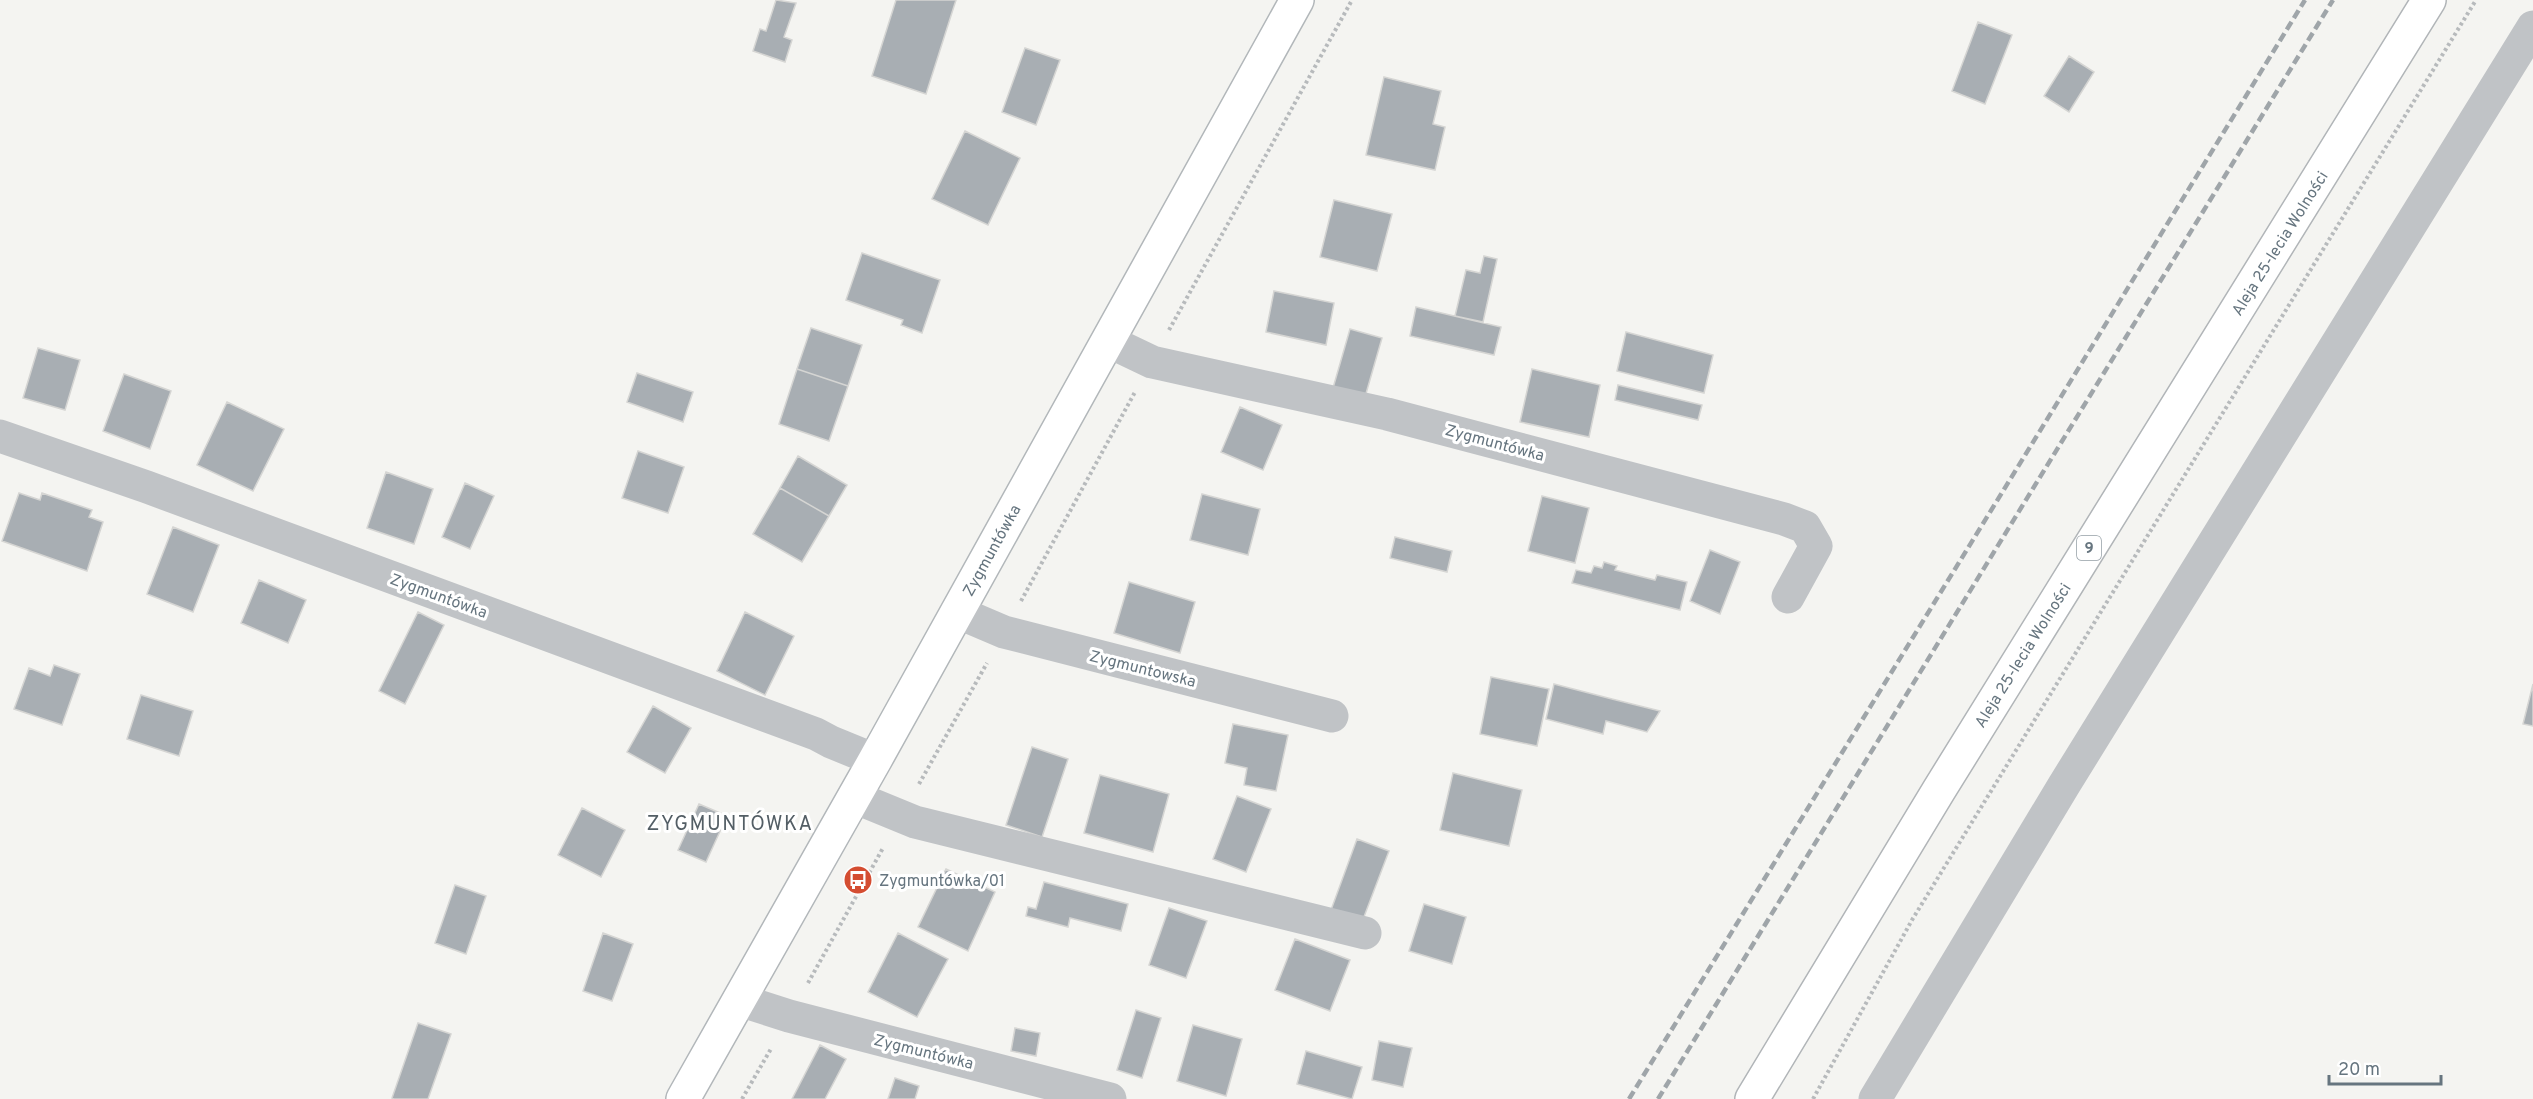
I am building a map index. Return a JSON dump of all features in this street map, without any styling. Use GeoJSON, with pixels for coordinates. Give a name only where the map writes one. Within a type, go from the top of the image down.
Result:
{"type":"FeatureCollection","features":[{"type":"Feature","properties":{"kind":"main road","name":"Zygmuntówka"},"geometry":{"type":"LineString","coordinates":[[683,1099],[875,760],[1297,0]]}},
{"type":"Feature","properties":{"kind":"main road","name":"Aleja 25-lecia Wolności"},"geometry":{"type":"LineString","coordinates":[[1752,1099],[1945,780],[2429,0]]}},
{"type":"Feature","properties":{"kind":"street"},"geometry":{"type":"LineString","coordinates":[[1875,1099],[2064,785],[2533,27]]}},
{"type":"Feature","properties":{"kind":"street","name":"Zygmuntówka"},"geometry":{"type":"LineString","coordinates":[[1108,340],[1152,362],[1388,414],[1784,519],[1805,527],[1816,546],[1788,597]]}},
{"type":"Feature","properties":{"kind":"street","name":"Zygmuntówka"},"geometry":{"type":"LineString","coordinates":[[0,436],[147,487],[816,734],[875,760]]}},
{"type":"Feature","properties":{"kind":"street","name":"Zygmuntowska"},"geometry":{"type":"LineString","coordinates":[[957,612],[1004,632],[1332,716]]}},
{"type":"Feature","properties":{"kind":"street"},"geometry":{"type":"LineString","coordinates":[[854,797],[900,817],[1365,933]]}},
{"type":"Feature","properties":{"kind":"street","name":"Zygmuntówka"},"geometry":{"type":"LineString","coordinates":[[739,1000],[789,1016],[1110,1099]]}},
{"type":"Feature","properties":{"kind":"path"},"geometry":{"type":"LineString","coordinates":[[742,1099],[1004,632],[1353,0]]}},
{"type":"Feature","properties":{"kind":"path"},"geometry":{"type":"LineString","coordinates":[[1813,1099],[1918,910],[2476,0]]}},
{"type":"Feature","properties":{"kind":"building"},"geometry":{"type":"Polygon","coordinates":[[[776,0],[796,3],[784,37],[792,40],[785,62],[753,51],[760,29],[766,31],[776,0]]]}},
{"type":"Feature","properties":{"kind":"building"},"geometry":{"type":"Polygon","coordinates":[[[896,0],[956,0],[926,94],[872,76],[896,0]]]}},
{"type":"Feature","properties":{"kind":"building"},"geometry":{"type":"Polygon","coordinates":[[[1978,22],[2012,35],[1985,104],[1952,91],[1978,22]]]}},
{"type":"Feature","properties":{"kind":"building"},"geometry":{"type":"Polygon","coordinates":[[[1025,48],[1060,60],[1036,125],[1002,112],[1025,48]]]}},
{"type":"Feature","properties":{"kind":"building"},"geometry":{"type":"Polygon","coordinates":[[[2069,56],[2094,72],[2069,112],[2044,96],[2069,56]]]}},
{"type":"Feature","properties":{"kind":"building"},"geometry":{"type":"Polygon","coordinates":[[[1384,77],[1441,91],[1433,124],[1445,127],[1435,170],[1366,155],[1384,77]]]}},
{"type":"Feature","properties":{"kind":"building"},"geometry":{"type":"Polygon","coordinates":[[[965,131],[1020,158],[988,225],[932,199],[965,131]]]}},
{"type":"Feature","properties":{"kind":"building"},"geometry":{"type":"Polygon","coordinates":[[[1334,200],[1392,214],[1377,271],[1320,257],[1334,200]]]}},
{"type":"Feature","properties":{"kind":"building"},"geometry":{"type":"Polygon","coordinates":[[[862,253],[940,280],[922,333],[901,325],[903,320],[846,300],[862,253]]]}},
{"type":"Feature","properties":{"kind":"building"},"geometry":{"type":"Polygon","coordinates":[[[1484,256],[1497,259],[1483,322],[1455,316],[1466,270],[1480,273],[1484,256]]]}},
{"type":"Feature","properties":{"kind":"building"},"geometry":{"type":"Polygon","coordinates":[[[1274,291],[1334,303],[1326,345],[1266,332],[1274,291]]]}},
{"type":"Feature","properties":{"kind":"building"},"geometry":{"type":"Polygon","coordinates":[[[1416,307],[1501,327],[1494,355],[1410,336],[1416,307]]]}},
{"type":"Feature","properties":{"kind":"building"},"geometry":{"type":"Polygon","coordinates":[[[811,328],[862,345],[848,386],[797,369],[811,328]]]}},
{"type":"Feature","properties":{"kind":"building"},"geometry":{"type":"Polygon","coordinates":[[[1350,329],[1382,338],[1365,397],[1333,388],[1350,329]]]}},
{"type":"Feature","properties":{"kind":"building"},"geometry":{"type":"Polygon","coordinates":[[[1626,332],[1713,355],[1704,393],[1617,371],[1626,332]]]}},
{"type":"Feature","properties":{"kind":"building"},"geometry":{"type":"Polygon","coordinates":[[[38,348],[80,360],[65,410],[23,398],[38,348]]]}},
{"type":"Feature","properties":{"kind":"building"},"geometry":{"type":"Polygon","coordinates":[[[797,369],[848,386],[829,441],[779,424],[797,369]]]}},
{"type":"Feature","properties":{"kind":"building"},"geometry":{"type":"Polygon","coordinates":[[[1532,369],[1600,385],[1589,437],[1520,422],[1532,369]]]}},
{"type":"Feature","properties":{"kind":"building"},"geometry":{"type":"Polygon","coordinates":[[[637,373],[693,392],[683,422],[627,402],[637,373]]]}},
{"type":"Feature","properties":{"kind":"building"},"geometry":{"type":"Polygon","coordinates":[[[124,374],[171,391],[150,449],[103,431],[124,374]]]}},
{"type":"Feature","properties":{"kind":"building"},"geometry":{"type":"Polygon","coordinates":[[[1618,385],[1702,405],[1698,420],[1615,400],[1618,385]]]}},
{"type":"Feature","properties":{"kind":"building"},"geometry":{"type":"Polygon","coordinates":[[[227,402],[284,429],[253,491],[197,465],[227,402]]]}},
{"type":"Feature","properties":{"kind":"building"},"geometry":{"type":"Polygon","coordinates":[[[1240,407],[1282,425],[1263,470],[1221,452],[1240,407]]]}},
{"type":"Feature","properties":{"kind":"building"},"geometry":{"type":"Polygon","coordinates":[[[638,451],[684,467],[668,513],[622,498],[638,451]]]}},
{"type":"Feature","properties":{"kind":"building"},"geometry":{"type":"Polygon","coordinates":[[[798,456],[847,485],[829,516],[780,488],[798,456]]]}},
{"type":"Feature","properties":{"kind":"building"},"geometry":{"type":"Polygon","coordinates":[[[386,472],[433,489],[414,544],[367,528],[386,472]]]}},
{"type":"Feature","properties":{"kind":"building"},"geometry":{"type":"Polygon","coordinates":[[[465,483],[494,496],[470,549],[442,537],[465,483]]]}},
{"type":"Feature","properties":{"kind":"building"},"geometry":{"type":"Polygon","coordinates":[[[780,488],[829,516],[802,562],[753,534],[780,488]]]}},
{"type":"Feature","properties":{"kind":"building"},"geometry":{"type":"Polygon","coordinates":[[[19,493],[40,500],[42,493],[92,510],[89,517],[103,522],[87,571],[2,541],[19,493]]]}},
{"type":"Feature","properties":{"kind":"building"},"geometry":{"type":"Polygon","coordinates":[[[1202,494],[1260,509],[1248,555],[1190,540],[1202,494]]]}},
{"type":"Feature","properties":{"kind":"building"},"geometry":{"type":"Polygon","coordinates":[[[1542,496],[1589,508],[1575,563],[1528,551],[1542,496]]]}},
{"type":"Feature","properties":{"kind":"building"},"geometry":{"type":"Polygon","coordinates":[[[173,527],[219,545],[193,612],[147,594],[173,527]]]}},
{"type":"Feature","properties":{"kind":"building"},"geometry":{"type":"Polygon","coordinates":[[[1395,537],[1452,551],[1447,572],[1390,558],[1395,537]]]}},
{"type":"Feature","properties":{"kind":"building"},"geometry":{"type":"Polygon","coordinates":[[[1710,550],[1740,562],[1720,614],[1690,601],[1710,550]]]}},
{"type":"Feature","properties":{"kind":"building"},"geometry":{"type":"Polygon","coordinates":[[[1604,562],[1617,566],[1615,570],[1655,580],[1657,575],[1687,582],[1680,610],[1572,583],[1576,570],[1591,573],[1594,566],[1602,568],[1604,562]]]}},
{"type":"Feature","properties":{"kind":"building"},"geometry":{"type":"Polygon","coordinates":[[[259,580],[306,600],[288,643],[241,623],[259,580]]]}},
{"type":"Feature","properties":{"kind":"building"},"geometry":{"type":"Polygon","coordinates":[[[1129,582],[1195,602],[1180,653],[1114,633],[1129,582]]]}},
{"type":"Feature","properties":{"kind":"building"},"geometry":{"type":"Polygon","coordinates":[[[418,612],[444,625],[405,704],[379,691],[418,612]]]}},
{"type":"Feature","properties":{"kind":"building"},"geometry":{"type":"Polygon","coordinates":[[[745,612],[794,636],[765,695],[717,671],[745,612]]]}},
{"type":"Feature","properties":{"kind":"building"},"geometry":{"type":"Polygon","coordinates":[[[54,665],[80,674],[62,725],[14,709],[29,668],[50,676],[54,665]]]}},
{"type":"Feature","properties":{"kind":"building"},"geometry":{"type":"Polygon","coordinates":[[[1491,677],[1549,689],[1537,746],[1480,734],[1491,677]]]}},
{"type":"Feature","properties":{"kind":"building"},"geometry":{"type":"Polygon","coordinates":[[[1554,684],[1660,711],[1647,732],[1606,721],[1603,734],[1546,719],[1554,684]]]}},
{"type":"Feature","properties":{"kind":"building"},"geometry":{"type":"Polygon","coordinates":[[[2533,684],[2533,726],[2523,724],[2533,684]]]}},
{"type":"Feature","properties":{"kind":"building"},"geometry":{"type":"Polygon","coordinates":[[[141,695],[193,711],[179,756],[127,739],[141,695]]]}},
{"type":"Feature","properties":{"kind":"building"},"geometry":{"type":"Polygon","coordinates":[[[653,706],[691,728],[665,773],[627,752],[653,706]]]}},
{"type":"Feature","properties":{"kind":"building"},"geometry":{"type":"Polygon","coordinates":[[[1233,724],[1288,735],[1276,791],[1244,785],[1247,768],[1225,763],[1233,724]]]}},
{"type":"Feature","properties":{"kind":"building"},"geometry":{"type":"Polygon","coordinates":[[[1032,747],[1068,759],[1042,837],[1006,825],[1032,747]]]}},
{"type":"Feature","properties":{"kind":"building"},"geometry":{"type":"Polygon","coordinates":[[[1453,773],[1522,790],[1509,846],[1440,830],[1453,773]]]}},
{"type":"Feature","properties":{"kind":"building"},"geometry":{"type":"Polygon","coordinates":[[[1100,775],[1169,794],[1153,852],[1084,833],[1100,775]]]}},
{"type":"Feature","properties":{"kind":"building"},"geometry":{"type":"Polygon","coordinates":[[[1237,796],[1271,809],[1246,872],[1213,859],[1237,796]]]}},
{"type":"Feature","properties":{"kind":"building"},"geometry":{"type":"Polygon","coordinates":[[[699,804],[727,816],[706,862],[678,850],[699,804]]]}},
{"type":"Feature","properties":{"kind":"building"},"geometry":{"type":"Polygon","coordinates":[[[582,808],[625,830],[601,877],[558,855],[582,808]]]}},
{"type":"Feature","properties":{"kind":"building"},"geometry":{"type":"Polygon","coordinates":[[[1357,839],[1389,851],[1362,922],[1331,910],[1357,839]]]}},
{"type":"Feature","properties":{"kind":"building"},"geometry":{"type":"Polygon","coordinates":[[[946,869],[995,892],[968,951],[918,927],[946,869]]]}},
{"type":"Feature","properties":{"kind":"building"},"geometry":{"type":"Polygon","coordinates":[[[1044,882],[1128,904],[1121,931],[1070,918],[1068,927],[1026,916],[1028,907],[1036,909],[1044,882]]]}},
{"type":"Feature","properties":{"kind":"building"},"geometry":{"type":"Polygon","coordinates":[[[455,885],[486,896],[466,954],[435,943],[455,885]]]}},
{"type":"Feature","properties":{"kind":"building"},"geometry":{"type":"Polygon","coordinates":[[[1424,904],[1466,917],[1452,964],[1409,951],[1424,904]]]}},
{"type":"Feature","properties":{"kind":"building"},"geometry":{"type":"Polygon","coordinates":[[[1169,908],[1207,921],[1186,978],[1149,965],[1169,908]]]}},
{"type":"Feature","properties":{"kind":"building"},"geometry":{"type":"Polygon","coordinates":[[[603,933],[633,944],[612,1001],[583,991],[603,933]]]}},
{"type":"Feature","properties":{"kind":"building"},"geometry":{"type":"Polygon","coordinates":[[[898,933],[948,959],[917,1017],[868,992],[898,933]]]}},
{"type":"Feature","properties":{"kind":"building"},"geometry":{"type":"Polygon","coordinates":[[[1295,939],[1350,960],[1330,1011],[1275,990],[1295,939]]]}},
{"type":"Feature","properties":{"kind":"building"},"geometry":{"type":"Polygon","coordinates":[[[1136,1010],[1161,1018],[1142,1078],[1117,1070],[1136,1010]]]}},
{"type":"Feature","properties":{"kind":"building"},"geometry":{"type":"Polygon","coordinates":[[[418,1023],[451,1034],[428,1099],[394,1099],[392,1098],[418,1023]]]}},
{"type":"Feature","properties":{"kind":"building"},"geometry":{"type":"Polygon","coordinates":[[[1193,1025],[1242,1039],[1226,1096],[1177,1081],[1193,1025]]]}},
{"type":"Feature","properties":{"kind":"building"},"geometry":{"type":"Polygon","coordinates":[[[1015,1028],[1040,1033],[1036,1056],[1011,1051],[1015,1028]]]}},
{"type":"Feature","properties":{"kind":"building"},"geometry":{"type":"Polygon","coordinates":[[[1379,1041],[1412,1048],[1403,1087],[1372,1080],[1379,1041]]]}},
{"type":"Feature","properties":{"kind":"building"},"geometry":{"type":"Polygon","coordinates":[[[820,1045],[846,1059],[825,1099],[792,1099],[820,1045]]]}},
{"type":"Feature","properties":{"kind":"building"},"geometry":{"type":"Polygon","coordinates":[[[1306,1051],[1362,1067],[1352,1099],[1297,1084],[1306,1051]]]}},
{"type":"Feature","properties":{"kind":"building"},"geometry":{"type":"Polygon","coordinates":[[[895,1078],[919,1086],[915,1099],[888,1099],[895,1078]]]}},
{"type":"Feature","properties":{"kind":"railway"},"geometry":{"type":"LineString","coordinates":[[1629,1099],[2305,0]]}},
{"type":"Feature","properties":{"kind":"railway"},"geometry":{"type":"LineString","coordinates":[[1658,1099],[2333,0]]}},
{"type":"Feature","properties":{"kind":"place","name":"Zygmuntówka/01"},"geometry":{"type":"Point","coordinates":[858,880]}},
{"type":"Feature","properties":{"kind":"district","name":"ZYGMUNTÓWKA"},"geometry":{"type":"Point","coordinates":[730,823]}}]}
